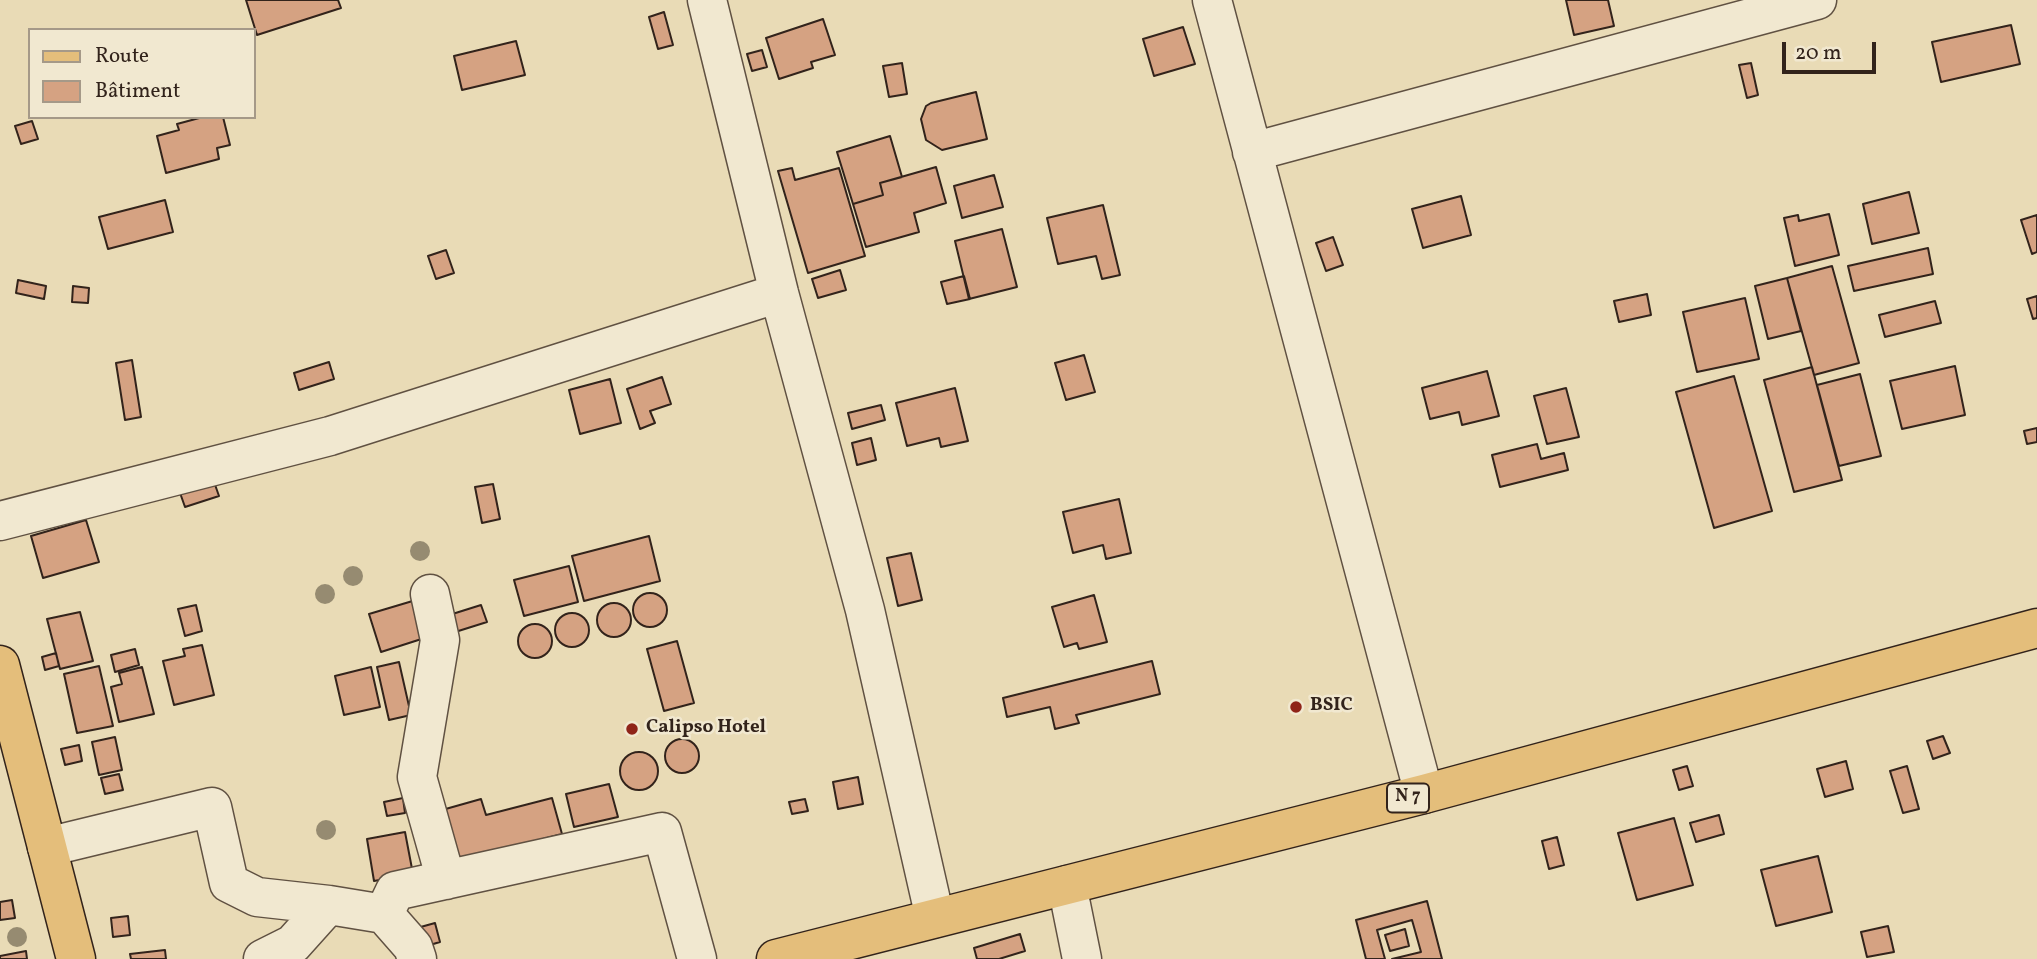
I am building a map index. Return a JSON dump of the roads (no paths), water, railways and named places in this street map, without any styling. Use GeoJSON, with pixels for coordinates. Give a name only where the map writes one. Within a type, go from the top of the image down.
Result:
{"type":"FeatureCollection","features":[{"type":"Feature","properties":{"kind":"main road","name":"N 7"},"geometry":{"type":"LineString","coordinates":[[776,959],[1424,794],[2037,628]]}},
{"type":"Feature","properties":{"kind":"main road"},"geometry":{"type":"LineString","coordinates":[[0,665],[76,959]]}},
{"type":"Feature","properties":{"kind":"street"},"geometry":{"type":"LineString","coordinates":[[707,0],[779,293],[865,610],[935,918]]}},
{"type":"Feature","properties":{"kind":"street"},"geometry":{"type":"LineString","coordinates":[[1212,0],[1424,794]]}},
{"type":"Feature","properties":{"kind":"street"},"geometry":{"type":"LineString","coordinates":[[1252,152],[1817,0]]}},
{"type":"Feature","properties":{"kind":"street"},"geometry":{"type":"LineString","coordinates":[[0,521],[330,436],[779,293]]}},
{"type":"Feature","properties":{"kind":"street"},"geometry":{"type":"LineString","coordinates":[[430,594],[440,640],[417,777],[446,880]]}},
{"type":"Feature","properties":{"kind":"street"},"geometry":{"type":"LineString","coordinates":[[47,847],[212,807],[229,883],[319,930]]}},
{"type":"Feature","properties":{"kind":"street"},"geometry":{"type":"LineString","coordinates":[[384,914],[395,891],[662,832],[697,959]]}},
{"type":"Feature","properties":{"kind":"street"},"geometry":{"type":"LineString","coordinates":[[1067,885],[1082,959]]}},
{"type":"Feature","properties":{"kind":"street"},"geometry":{"type":"LineString","coordinates":[[263,959],[319,930],[384,914]]}},
{"type":"Feature","properties":{"kind":"street"},"geometry":{"type":"LineString","coordinates":[[384,914],[413,947],[417,959]]}},
{"type":"Feature","properties":{"kind":"place","name":"BSIC"},"geometry":{"type":"Point","coordinates":[1296,707]}},
{"type":"Feature","properties":{"kind":"place","name":"Calipso Hotel"},"geometry":{"type":"Point","coordinates":[632,729]}}]}
